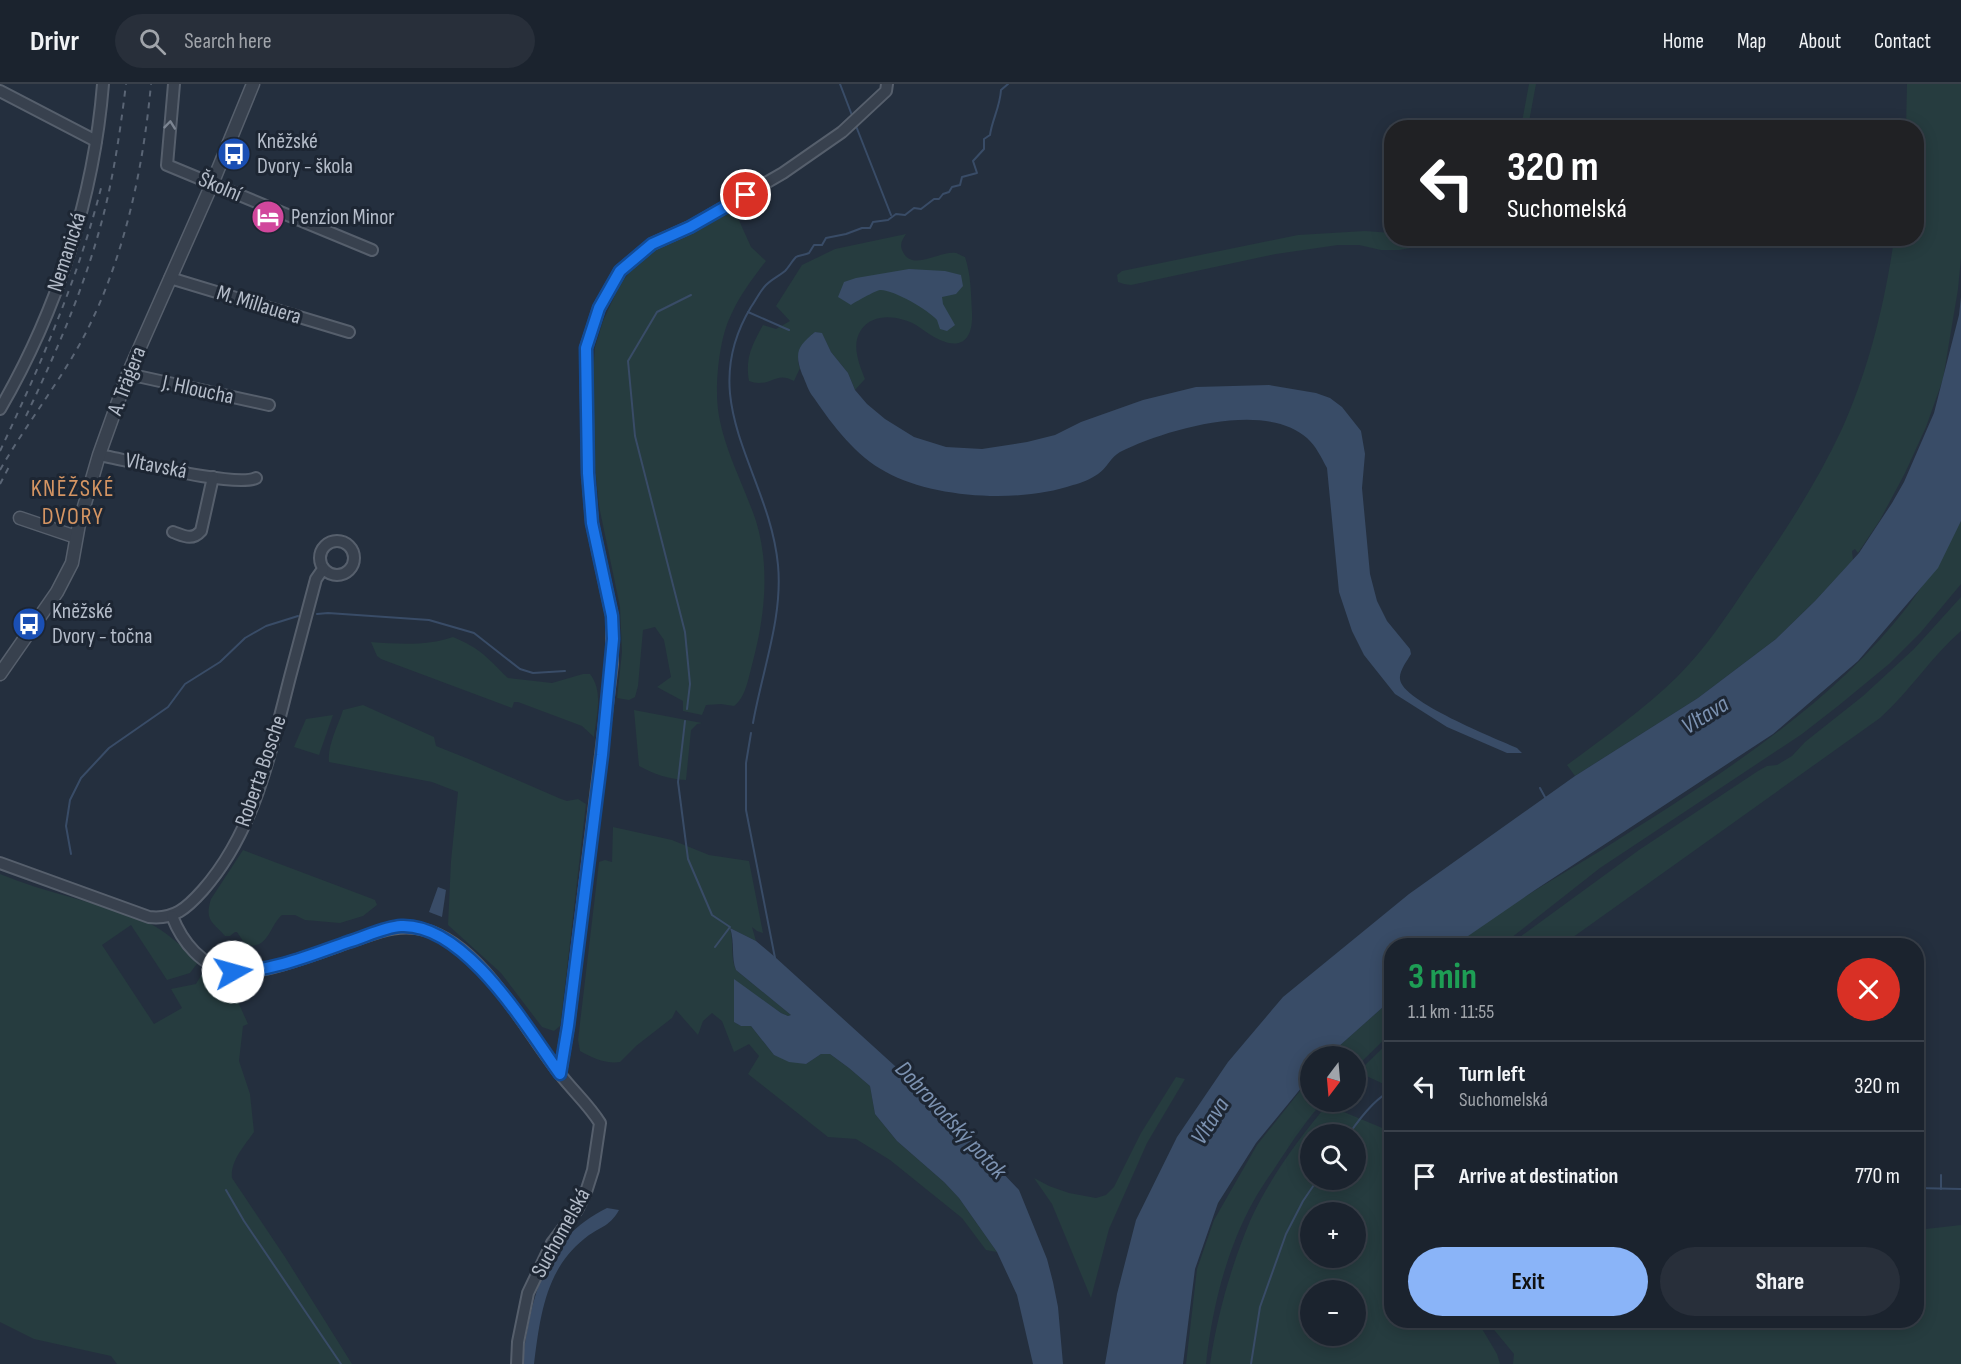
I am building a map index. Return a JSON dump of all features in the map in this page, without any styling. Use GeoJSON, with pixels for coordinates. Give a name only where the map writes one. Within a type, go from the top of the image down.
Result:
{"type":"FeatureCollection","features":[{"type":"Feature","properties":{"kind":"street","name":"Nemanická"},"geometry":{"type":"LineString","coordinates":[[0,409],[19,375],[47,314],[70,252],[96,141],[103,84]]}},
{"type":"Feature","properties":{"kind":"street","name":"Školní"},"geometry":{"type":"LineString","coordinates":[[174,84],[167,165],[372,250]]}},
{"type":"Feature","properties":{"kind":"street","name":"A. Trägera"},"geometry":{"type":"LineString","coordinates":[[0,674],[63,583],[72,563],[76,537],[99,454],[128,374],[212,184],[253,84]]}},
{"type":"Feature","properties":{"kind":"street"},"geometry":{"type":"LineString","coordinates":[[560,1074],[602,755],[613,639],[612,616],[592,523],[588,473],[586,348],[599,308],[620,271],[652,244],[690,227],[783,173],[854,122],[886,91],[887,84]]}},
{"type":"Feature","properties":{"kind":"street"},"geometry":{"type":"LineString","coordinates":[[0,92],[96,141]]}},
{"type":"Feature","properties":{"kind":"street","name":"M. Millauera"},"geometry":{"type":"LineString","coordinates":[[170,278],[349,332]]}},
{"type":"Feature","properties":{"kind":"street","name":"J. Hloucha"},"geometry":{"type":"LineString","coordinates":[[128,374],[269,405]]}},
{"type":"Feature","properties":{"kind":"street","name":"Vltavská"},"geometry":{"type":"LineString","coordinates":[[99,454],[213,477],[249,481],[256,478]]}},
{"type":"Feature","properties":{"kind":"street","name":"Vltavská"},"geometry":{"type":"LineString","coordinates":[[173,532],[191,538],[201,531],[213,477]]}},
{"type":"Feature","properties":{"kind":"street"},"geometry":{"type":"LineString","coordinates":[[20,518],[76,537]]}},
{"type":"Feature","properties":{"kind":"street","name":"Roberta Bosche"},"geometry":{"type":"LineString","coordinates":[[172,916],[188,906],[211,881],[231,851],[247,820],[269,759],[316,579],[323,569]]}},
{"type":"Feature","properties":{"kind":"street"},"geometry":{"type":"LineString","coordinates":[[0,863],[149,917],[172,916]]}},
{"type":"Feature","properties":{"kind":"street","name":"Suchomelská"},"geometry":{"type":"LineString","coordinates":[[172,916],[179,934],[196,953],[210,964],[233,972],[255,970],[290,962],[401,926],[426,930],[449,941],[470,958],[507,999],[560,1074],[600,1122],[598,1146],[586,1192],[577,1210],[552,1243],[528,1293],[518,1342],[517,1364]]}},
{"type":"Feature","properties":{"kind":"green space"},"geometry":{"type":"Polygon","coordinates":[[[1529,84],[1536,84],[1529,120],[1522,120],[1529,84]]]}},
{"type":"Feature","properties":{"kind":"green space"},"geometry":{"type":"Polygon","coordinates":[[[1907,84],[1961,84],[1961,258],[1958,289],[1943,379],[1926,427],[1905,473],[1880,520],[1858,553],[1855,549],[1852,551],[1853,560],[1776,639],[1698,698],[1575,776],[1567,765],[1651,701],[1677,677],[1706,644],[1786,528],[1810,490],[1841,431],[1851,408],[1874,337],[1886,288],[1893,246],[1924,246],[1924,120],[1906,120],[1907,84]]]}},
{"type":"Feature","properties":{"kind":"green space"},"geometry":{"type":"Polygon","coordinates":[[[733,207],[751,247],[766,261],[743,294],[728,323],[719,362],[718,408],[725,441],[756,521],[760,538],[764,573],[763,609],[757,644],[741,698],[734,706],[706,705],[702,715],[683,711],[683,701],[657,687],[671,677],[664,640],[655,627],[643,630],[635,697],[629,700],[617,698],[622,652],[620,607],[599,506],[592,437],[592,391],[595,347],[603,321],[620,284],[647,251],[733,207]]]}},
{"type":"Feature","properties":{"kind":"green space"},"geometry":{"type":"Polygon","coordinates":[[[1365,231],[1384,232],[1384,246],[1422,246],[1381,250],[1359,245],[1338,245],[1276,254],[1131,285],[1118,282],[1117,275],[1122,271],[1298,235],[1365,231]]]}},
{"type":"Feature","properties":{"kind":"green space"},"geometry":{"type":"Polygon","coordinates":[[[906,234],[901,247],[907,258],[920,260],[950,253],[965,257],[970,278],[972,313],[971,328],[966,339],[956,344],[949,343],[902,319],[880,318],[866,324],[858,336],[856,348],[865,379],[855,390],[848,373],[831,352],[822,334],[815,332],[801,348],[798,358],[800,368],[794,381],[784,378],[764,383],[749,381],[750,352],[763,325],[776,329],[790,321],[776,306],[802,265],[835,249],[906,234]]]}},
{"type":"Feature","properties":{"kind":"green space"},"geometry":{"type":"Polygon","coordinates":[[[1961,521],[1961,584],[1921,632],[1889,664],[1838,706],[1802,734],[1600,868],[1511,938],[1464,938],[1508,907],[1725,770],[1804,711],[1876,644],[1908,606],[1961,521]]]}},
{"type":"Feature","properties":{"kind":"green space"},"geometry":{"type":"Polygon","coordinates":[[[1961,597],[1961,631],[1880,718],[1572,938],[1519,938],[1639,850],[1758,771],[1767,766],[1777,765],[1792,756],[1805,742],[1863,696],[1914,649],[1961,597]]]}},
{"type":"Feature","properties":{"kind":"green space"},"geometry":{"type":"Polygon","coordinates":[[[453,637],[478,650],[508,678],[552,683],[590,674],[598,697],[594,737],[582,726],[518,702],[514,702],[512,708],[381,659],[377,656],[371,642],[423,643],[453,637]]]}},
{"type":"Feature","properties":{"kind":"green space"},"geometry":{"type":"Polygon","coordinates":[[[363,705],[434,737],[436,746],[561,799],[567,801],[578,799],[586,804],[561,1020],[560,1026],[554,1031],[542,1027],[501,973],[448,925],[451,861],[458,792],[432,782],[329,762],[331,743],[343,710],[363,705]]]}},
{"type":"Feature","properties":{"kind":"green space"},"geometry":{"type":"Polygon","coordinates":[[[634,710],[702,723],[697,724],[691,730],[686,780],[661,776],[639,766],[634,710]]]}},
{"type":"Feature","properties":{"kind":"green space"},"geometry":{"type":"Polygon","coordinates":[[[333,715],[319,755],[294,747],[306,719],[333,715]]]}},
{"type":"Feature","properties":{"kind":"green space"},"geometry":{"type":"Polygon","coordinates":[[[613,827],[672,840],[709,855],[749,861],[763,933],[752,927],[756,941],[730,928],[734,965],[736,970],[791,1015],[781,1013],[734,980],[734,1022],[741,1026],[751,1026],[774,1055],[806,1064],[821,1054],[830,1054],[870,1086],[875,1114],[897,1141],[959,1198],[997,1252],[986,1250],[962,1218],[890,1160],[856,1139],[828,1137],[748,1074],[759,1056],[749,1044],[734,1052],[722,1021],[712,1013],[703,1021],[698,1035],[676,1010],[672,1018],[636,1046],[620,1062],[599,1060],[580,1051],[578,1040],[599,862],[605,860],[612,862],[613,827]]]}},
{"type":"Feature","properties":{"kind":"green space"},"geometry":{"type":"Polygon","coordinates":[[[243,850],[375,900],[377,905],[363,916],[340,923],[305,920],[295,915],[282,915],[267,937],[253,946],[245,944],[237,932],[225,936],[209,917],[209,906],[211,899],[243,850]]]}},
{"type":"Feature","properties":{"kind":"green space"},"geometry":{"type":"Polygon","coordinates":[[[0,874],[147,922],[168,935],[199,961],[190,973],[167,980],[131,925],[102,945],[154,1024],[182,1008],[171,989],[196,984],[205,969],[237,978],[238,1002],[248,1024],[243,1026],[239,1061],[250,1094],[254,1132],[233,1165],[232,1178],[352,1364],[117,1364],[111,1356],[34,1339],[0,1322],[0,874]]]}},
{"type":"Feature","properties":{"kind":"green space"},"geometry":{"type":"Polygon","coordinates":[[[1384,1006],[1384,1040],[1366,1057],[1366,1046],[1339,1046],[1384,1006]]]}},
{"type":"Feature","properties":{"kind":"green space"},"geometry":{"type":"Polygon","coordinates":[[[1384,1047],[1384,1084],[1366,1076],[1366,1064],[1384,1047]]]}},
{"type":"Feature","properties":{"kind":"green space"},"geometry":{"type":"Polygon","coordinates":[[[1176,1077],[1185,1079],[1147,1143],[1109,1229],[1091,1298],[1052,1204],[1034,1178],[1069,1193],[1096,1198],[1106,1195],[1114,1187],[1141,1133],[1176,1077]]]}},
{"type":"Feature","properties":{"kind":"green space"},"geometry":{"type":"Polygon","coordinates":[[[1300,1091],[1300,1112],[1315,1112],[1305,1124],[1300,1124],[1300,1130],[1259,1191],[1243,1221],[1216,1301],[1206,1364],[1186,1364],[1197,1269],[1214,1220],[1257,1145],[1300,1091]]]}},
{"type":"Feature","properties":{"kind":"green space"},"geometry":{"type":"Polygon","coordinates":[[[1321,1112],[1344,1112],[1384,1129],[1384,1328],[1482,1328],[1497,1354],[1500,1364],[1210,1364],[1225,1291],[1237,1256],[1257,1206],[1300,1139],[1300,1190],[1366,1190],[1366,1124],[1312,1124],[1321,1112]]]}},
{"type":"Feature","properties":{"kind":"green space"},"geometry":{"type":"Polygon","coordinates":[[[1961,1225],[1961,1364],[1513,1364],[1514,1354],[1493,1328],[1924,1328],[1924,1229],[1961,1225]]]}},
{"type":"Feature","properties":{"kind":"water"},"geometry":{"type":"Polygon","coordinates":[[[909,269],[945,271],[961,275],[963,286],[956,294],[942,297],[943,304],[955,325],[947,331],[940,329],[937,320],[926,311],[893,293],[880,290],[851,305],[838,297],[844,282],[909,269]]]}},
{"type":"Feature","properties":{"kind":"water","name":"Vltava"},"geometry":{"type":"Polygon","coordinates":[[[1961,297],[1961,521],[1938,568],[1858,661],[1773,734],[1465,938],[1384,938],[1384,1006],[1339,1046],[1300,1046],[1300,1089],[1256,1143],[1218,1203],[1195,1269],[1183,1364],[1105,1364],[1117,1294],[1136,1220],[1177,1137],[1228,1062],[1283,997],[1409,894],[1575,776],[1698,698],[1776,639],[1859,553],[1904,482],[1934,413],[1959,315],[1961,297]]]}},
{"type":"Feature","properties":{"kind":"water"},"geometry":{"type":"Polygon","coordinates":[[[815,332],[822,333],[831,352],[848,373],[855,390],[867,404],[885,419],[914,437],[946,447],[982,449],[1027,442],[1055,435],[1081,422],[1143,400],[1196,387],[1269,385],[1316,393],[1330,398],[1342,407],[1361,431],[1365,454],[1362,488],[1370,574],[1377,601],[1387,621],[1410,649],[1411,654],[1400,676],[1404,688],[1432,708],[1517,748],[1522,753],[1507,753],[1447,727],[1395,694],[1364,655],[1352,631],[1339,592],[1327,468],[1307,438],[1288,427],[1266,421],[1214,422],[1162,435],[1120,452],[1092,478],[1052,491],[1004,496],[953,493],[929,488],[886,472],[865,458],[837,430],[821,409],[809,389],[798,360],[801,346],[815,332]]]}},
{"type":"Feature","properties":{"kind":"water"},"geometry":{"type":"Polygon","coordinates":[[[438,887],[446,890],[442,917],[429,912],[438,887]]]}},
{"type":"Feature","properties":{"kind":"water"},"geometry":{"type":"Polygon","coordinates":[[[730,928],[756,941],[775,957],[939,1106],[1019,1190],[1047,1259],[1053,1282],[1058,1307],[1063,1364],[1033,1364],[1017,1295],[997,1252],[959,1198],[897,1141],[875,1114],[870,1086],[830,1054],[821,1054],[806,1064],[789,1062],[774,1055],[751,1026],[741,1026],[734,1022],[734,979],[781,1013],[791,1015],[736,970],[730,928]]]}},
{"type":"Feature","properties":{"kind":"water"},"geometry":{"type":"Polygon","coordinates":[[[607,1208],[619,1210],[607,1224],[589,1235],[571,1251],[561,1265],[542,1312],[534,1364],[522,1364],[536,1295],[554,1254],[585,1221],[607,1208]]]}},
{"type":"Feature","properties":{"kind":"waterway"},"geometry":{"type":"LineString","coordinates":[[840,84],[853,118]]}},
{"type":"Feature","properties":{"kind":"waterway","name":"Dobrovodský potok"},"geometry":{"type":"LineString","coordinates":[[753,723],[775,625],[779,585],[772,531],[739,437],[732,406],[729,375],[735,342],[751,307],[762,290],[785,271],[796,257],[809,253],[814,245],[822,245],[826,238],[870,228],[873,222],[888,220],[896,214],[905,215],[914,208],[921,209],[934,199],[939,199],[943,194],[949,192],[952,187],[960,185],[962,177],[977,173],[973,161],[984,149],[984,139],[990,135],[1001,90],[1008,84]]}},
{"type":"Feature","properties":{"kind":"waterway"},"geometry":{"type":"LineString","coordinates":[[856,126],[891,215]]}},
{"type":"Feature","properties":{"kind":"waterway"},"geometry":{"type":"LineString","coordinates":[[687,709],[690,684],[685,632],[635,436],[628,361],[657,312],[691,295]]}},
{"type":"Feature","properties":{"kind":"waterway"},"geometry":{"type":"LineString","coordinates":[[748,312],[789,330]]}},
{"type":"Feature","properties":{"kind":"waterway"},"geometry":{"type":"LineString","coordinates":[[317,614],[429,620],[474,633],[520,669],[533,673],[565,671]]}},
{"type":"Feature","properties":{"kind":"waterway"},"geometry":{"type":"LineString","coordinates":[[71,854],[66,826],[70,800],[81,778],[109,748],[168,707],[185,684],[220,662],[245,638],[266,626],[298,616]]}},
{"type":"Feature","properties":{"kind":"waterway"},"geometry":{"type":"LineString","coordinates":[[685,721],[678,782],[688,859],[712,915],[730,927],[715,947]]}},
{"type":"Feature","properties":{"kind":"waterway","name":"Dobrovodský potok"},"geometry":{"type":"LineString","coordinates":[[751,733],[746,763],[746,810],[775,958]]}},
{"type":"Feature","properties":{"kind":"waterway"},"geometry":{"type":"LineString","coordinates":[[1540,788],[1546,799]]}},
{"type":"Feature","properties":{"kind":"waterway"},"geometry":{"type":"LineString","coordinates":[[1357,1124],[1374,1103],[1384,1096]]}},
{"type":"Feature","properties":{"kind":"waterway"},"geometry":{"type":"LineString","coordinates":[[1941,1175],[1941,1189]]}},
{"type":"Feature","properties":{"kind":"waterway"},"geometry":{"type":"LineString","coordinates":[[1924,1188],[1961,1189]]}},
{"type":"Feature","properties":{"kind":"waterway"},"geometry":{"type":"LineString","coordinates":[[226,1190],[244,1221],[341,1364]]}},
{"type":"Feature","properties":{"kind":"waterway"},"geometry":{"type":"LineString","coordinates":[[1251,1364],[1260,1307],[1286,1234],[1310,1190]]}},
{"type":"Feature","properties":{"kind":"railway"},"geometry":{"type":"LineString","coordinates":[[26,416],[67,324],[93,252],[112,175],[126,84]]}},
{"type":"Feature","properties":{"kind":"railway"},"geometry":{"type":"LineString","coordinates":[[0,470],[81,342],[109,281],[129,217],[143,150],[151,84]]}},
{"type":"Feature","properties":{"kind":"railway"},"geometry":{"type":"LineString","coordinates":[[0,451],[57,322],[81,256],[101,188]]}},
{"type":"Feature","properties":{"kind":"railway"},"geometry":{"type":"LineString","coordinates":[[0,484],[11,463]]}},
{"type":"Feature","properties":{"kind":"place","name":"Kněžské Dvory - škola"},"geometry":{"type":"Point","coordinates":[234,154]}},
{"type":"Feature","properties":{"kind":"place","name":"Penzion Minor"},"geometry":{"type":"Point","coordinates":[268,217]}},
{"type":"Feature","properties":{"kind":"place","name":"Kněžské Dvory - točna"},"geometry":{"type":"Point","coordinates":[29,624]}},
{"type":"Feature","properties":{"kind":"district","name":"KNĚŽSKÉ DVORY"},"geometry":{"type":"Point","coordinates":[73,502]}},
{"type":"Feature","properties":{"kind":"route"},"geometry":{"type":"LineString","coordinates":[[233,972],[245,972],[290,962],[401,926],[426,930],[449,941],[470,958],[507,999],[560,1074],[602,755],[613,639],[612,616],[592,523],[588,473],[586,348],[599,308],[620,271],[652,244],[690,227],[746,195]]}}]}
